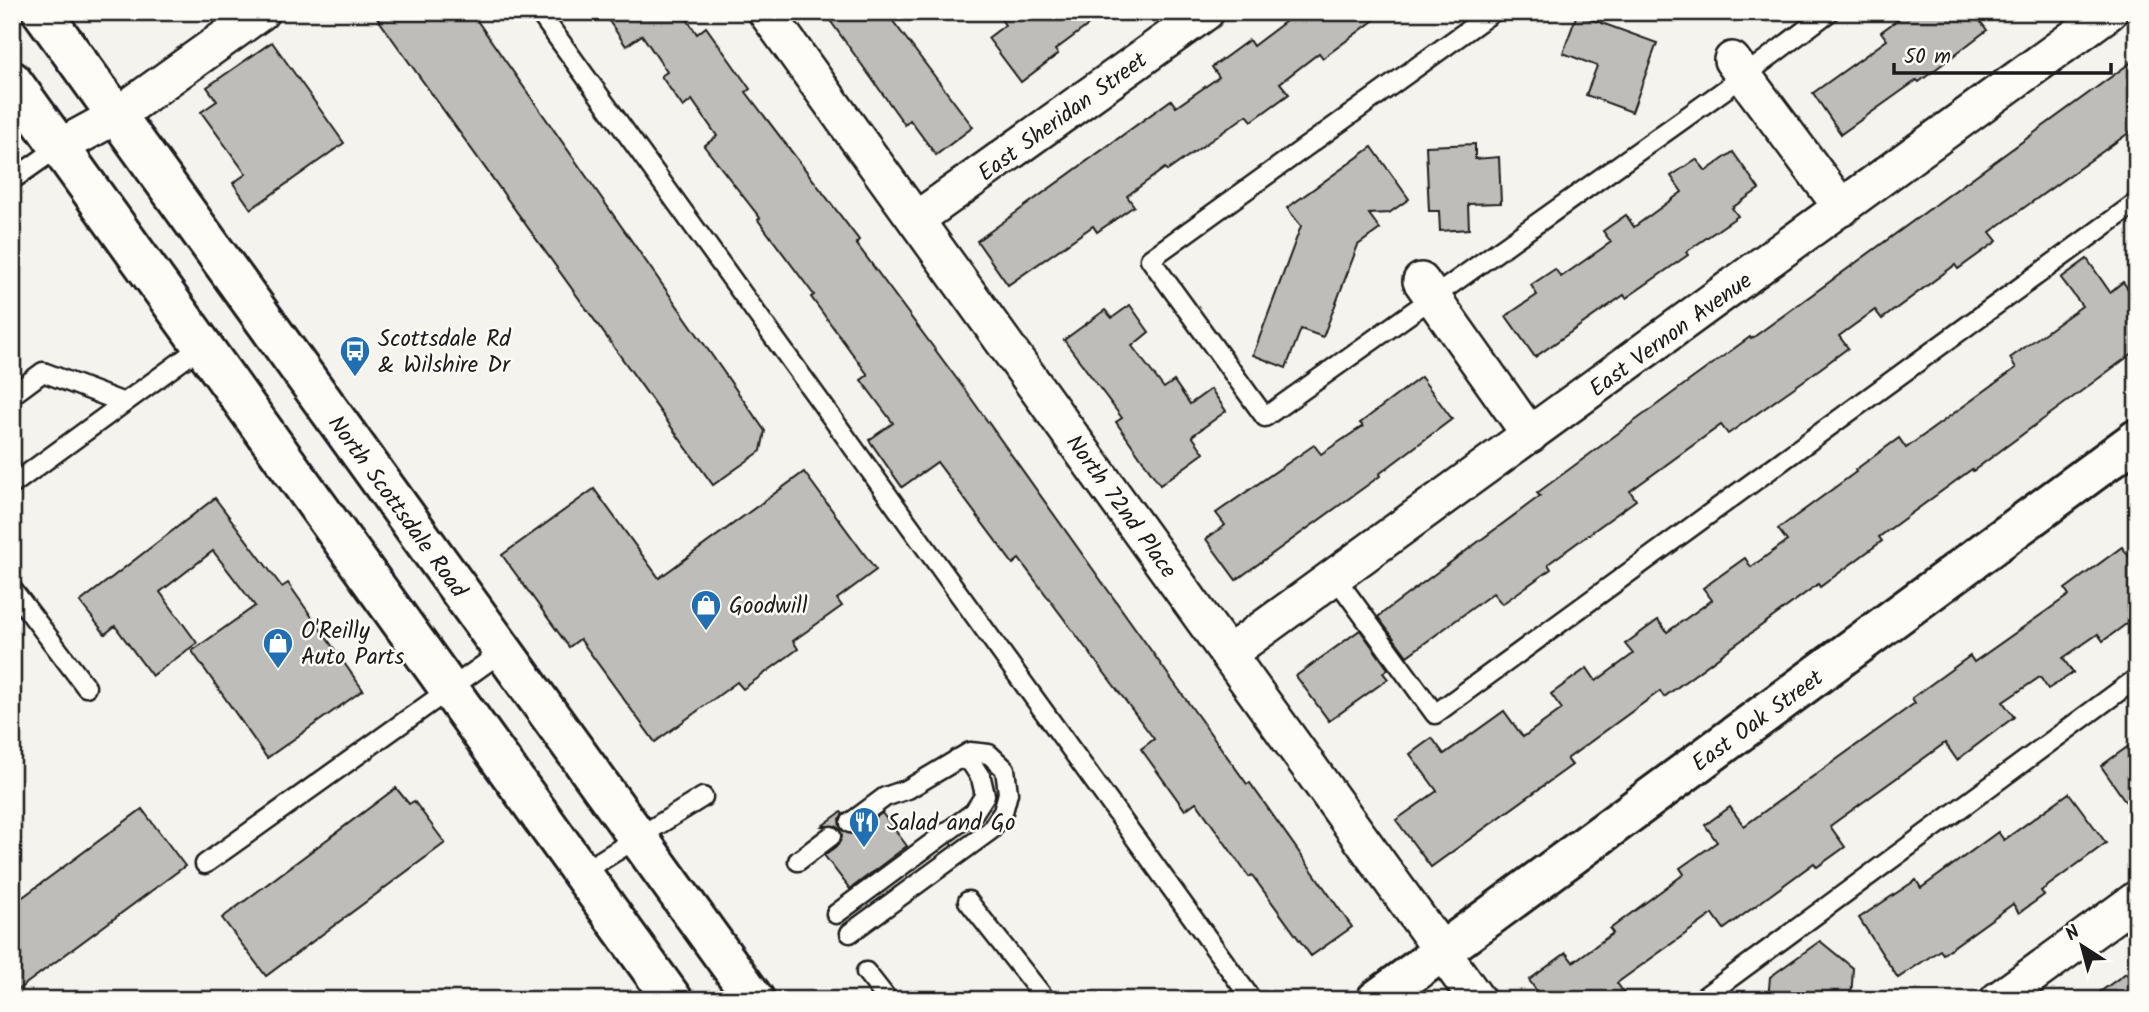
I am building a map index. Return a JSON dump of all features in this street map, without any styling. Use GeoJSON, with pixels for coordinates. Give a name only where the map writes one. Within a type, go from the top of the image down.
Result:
{"type":"FeatureCollection","features":[{"type":"Feature","properties":{"kind":"main road","name":"North Scottsdale Road"},"geometry":{"type":"LineString","coordinates":[[42,12],[755,1000]]}},
{"type":"Feature","properties":{"kind":"main road"},"geometry":{"type":"LineString","coordinates":[[12,81],[673,1000]]}},
{"type":"Feature","properties":{"kind":"main road","name":"East Oak Street"},"geometry":{"type":"LineString","coordinates":[[1376,1000],[2137,439]]}},
{"type":"Feature","properties":{"kind":"street"},"geometry":{"type":"LineString","coordinates":[[60,147],[116,116],[261,12]]}},
{"type":"Feature","properties":{"kind":"street","name":"North 72nd Place"},"geometry":{"type":"LineString","coordinates":[[766,12],[1477,1000]]}},
{"type":"Feature","properties":{"kind":"street","name":"East Sheridan Street"},"geometry":{"type":"LineString","coordinates":[[917,219],[1206,12]]}},
{"type":"Feature","properties":{"kind":"street","name":"East Vernon Avenue"},"geometry":{"type":"LineString","coordinates":[[1228,654],[2109,12]]}},
{"type":"Feature","properties":{"kind":"street"},"geometry":{"type":"LineString","coordinates":[[1738,68],[1842,208]]}},
{"type":"Feature","properties":{"kind":"street"},"geometry":{"type":"LineString","coordinates":[[1427,289],[1531,435]]}},
{"type":"Feature","properties":{"kind":"street"},"geometry":{"type":"LineString","coordinates":[[1998,1000],[2137,899]]}},
{"type":"Feature","properties":{"kind":"lane"},"geometry":{"type":"LineString","coordinates":[[539,12],[1252,1000]]}},
{"type":"Feature","properties":{"kind":"lane"},"geometry":{"type":"LineString","coordinates":[[1493,12],[1150,259],[1265,417],[1427,289],[1738,68],[1829,12]]}},
{"type":"Feature","properties":{"kind":"lane"},"geometry":{"type":"LineString","coordinates":[[12,180],[60,147]]}},
{"type":"Feature","properties":{"kind":"lane"},"geometry":{"type":"LineString","coordinates":[[1335,577],[1435,715],[2137,202]]}},
{"type":"Feature","properties":{"kind":"lane"},"geometry":{"type":"LineString","coordinates":[[12,485],[202,346]]}},
{"type":"Feature","properties":{"kind":"lane"},"geometry":{"type":"LineString","coordinates":[[12,395],[43,372],[124,403]]}},
{"type":"Feature","properties":{"kind":"lane"},"geometry":{"type":"LineString","coordinates":[[12,590],[86,687]]}},
{"type":"Feature","properties":{"kind":"lane"},"geometry":{"type":"LineString","coordinates":[[205,864],[503,651]]}},
{"type":"Feature","properties":{"kind":"lane"},"geometry":{"type":"LineString","coordinates":[[1700,1000],[2137,678]]}},
{"type":"Feature","properties":{"kind":"lane"},"geometry":{"type":"LineString","coordinates":[[849,933],[991,830],[1003,812],[1008,793],[1005,769],[989,754],[970,752],[908,789],[885,797],[850,823]]}},
{"type":"Feature","properties":{"kind":"lane"},"geometry":{"type":"LineString","coordinates":[[836,914],[974,812],[985,794],[981,778],[970,761],[957,759]]}},
{"type":"Feature","properties":{"kind":"lane"},"geometry":{"type":"LineString","coordinates":[[581,873],[703,797]]}},
{"type":"Feature","properties":{"kind":"lane"},"geometry":{"type":"LineString","coordinates":[[798,861],[831,836]]}},
{"type":"Feature","properties":{"kind":"lane"},"geometry":{"type":"LineString","coordinates":[[968,901],[1046,1000]]}},
{"type":"Feature","properties":{"kind":"lane"},"geometry":{"type":"LineString","coordinates":[[866,972],[888,1000]]}},
{"type":"Feature","properties":{"kind":"building"},"geometry":{"type":"Polygon","coordinates":[[[373,12],[471,12],[765,431],[761,451],[713,485],[373,12]]]}},
{"type":"Feature","properties":{"kind":"building"},"geometry":{"type":"Polygon","coordinates":[[[603,12],[682,12],[697,34],[706,27],[750,89],[746,92],[859,240],[856,243],[1352,927],[1311,956],[1252,875],[1249,877],[1196,802],[1185,810],[1141,749],[1154,739],[1019,559],[1013,564],[937,462],[902,487],[869,440],[893,423],[861,380],[868,375],[811,297],[814,295],[758,220],[760,218],[704,146],[717,136],[692,100],[683,107],[661,76],[667,72],[642,35],[626,46],[603,12]]]}},
{"type":"Feature","properties":{"kind":"building"},"geometry":{"type":"Polygon","coordinates":[[[824,12],[886,12],[973,127],[936,155],[910,120],[905,125],[824,12]]]}},
{"type":"Feature","properties":{"kind":"building"},"geometry":{"type":"Polygon","coordinates":[[[996,12],[1106,12],[1055,50],[1058,54],[1021,82],[988,38],[1005,25],[996,12]]]}},
{"type":"Feature","properties":{"kind":"building"},"geometry":{"type":"Polygon","coordinates":[[[1298,12],[1385,12],[1323,58],[1319,53],[1280,83],[1289,94],[1252,121],[1247,115],[1167,171],[1165,168],[1127,196],[1134,206],[1097,232],[1093,226],[1008,285],[977,241],[1171,100],[1176,107],[1219,77],[1212,67],[1249,40],[1253,46],[1298,12]]]}},
{"type":"Feature","properties":{"kind":"building"},"geometry":{"type":"Polygon","coordinates":[[[1908,12],[1973,12],[1987,30],[1919,82],[1917,80],[1841,134],[1813,93],[1887,40],[1881,32],[1908,12]]]}},
{"type":"Feature","properties":{"kind":"building"},"geometry":{"type":"Polygon","coordinates":[[[1577,14],[1657,43],[1632,112],[1586,95],[1597,66],[1563,53],[1577,14]]]}},
{"type":"Feature","properties":{"kind":"building"},"geometry":{"type":"Polygon","coordinates":[[[272,42],[344,143],[251,209],[233,183],[246,174],[201,112],[217,101],[207,87],[272,42]]]}},
{"type":"Feature","properties":{"kind":"building"},"geometry":{"type":"Polygon","coordinates":[[[2137,58],[2137,127],[1990,232],[1997,241],[1958,269],[1955,265],[1882,319],[1875,310],[1839,336],[1848,348],[1806,379],[1728,434],[1721,425],[1630,491],[1636,500],[1548,564],[1551,569],[1502,604],[1493,593],[1407,656],[1378,617],[1540,496],[1537,493],[1689,381],[1750,337],[1751,339],[2137,58]]]}},
{"type":"Feature","properties":{"kind":"building"},"geometry":{"type":"Polygon","coordinates":[[[1475,144],[1475,159],[1499,157],[1501,203],[1468,204],[1469,229],[1440,231],[1439,211],[1429,211],[1426,146],[1475,144]]]}},
{"type":"Feature","properties":{"kind":"building"},"geometry":{"type":"Polygon","coordinates":[[[1372,147],[1409,199],[1389,213],[1369,214],[1380,229],[1358,245],[1323,337],[1301,329],[1286,368],[1253,355],[1301,226],[1287,208],[1372,147]]]}},
{"type":"Feature","properties":{"kind":"building"},"geometry":{"type":"Polygon","coordinates":[[[1733,152],[1759,189],[1732,208],[1738,216],[1686,252],[1688,255],[1626,298],[1624,295],[1535,357],[1506,316],[1537,295],[1531,285],[1555,269],[1561,277],[1611,242],[1603,231],[1626,215],[1634,227],[1682,192],[1671,176],[1696,159],[1706,171],[1733,152]]]}},
{"type":"Feature","properties":{"kind":"building"},"geometry":{"type":"Polygon","coordinates":[[[2087,259],[2110,292],[2123,282],[2137,301],[2137,350],[1879,537],[1882,541],[1820,587],[1818,584],[1664,697],[1660,691],[1567,759],[1572,765],[1431,867],[1396,820],[1437,791],[1410,754],[1432,738],[1444,754],[1504,711],[1523,737],[1562,709],[1551,694],[1587,668],[1596,681],[1633,654],[1625,644],[1658,620],[1667,632],[1712,600],[1703,588],[1745,558],[1751,567],[1787,541],[1778,529],[1856,472],[1855,470],[1899,438],[1906,448],[2016,368],[2010,358],[2082,306],[2061,278],[2087,259]]]}},
{"type":"Feature","properties":{"kind":"building"},"geometry":{"type":"Polygon","coordinates":[[[1130,305],[1149,332],[1132,346],[1164,388],[1174,381],[1190,404],[1211,389],[1226,411],[1192,436],[1204,453],[1160,485],[1116,422],[1122,418],[1064,340],[1105,310],[1112,318],[1130,305]]]}},
{"type":"Feature","properties":{"kind":"building"},"geometry":{"type":"Polygon","coordinates":[[[1421,377],[1452,419],[1379,474],[1380,476],[1236,580],[1206,539],[1225,525],[1216,513],[1314,445],[1321,454],[1363,426],[1360,423],[1421,377]]]}},
{"type":"Feature","properties":{"kind":"building"},"geometry":{"type":"Polygon","coordinates":[[[804,472],[876,570],[837,599],[842,606],[793,641],[798,649],[743,689],[737,682],[655,742],[580,639],[569,647],[502,555],[594,489],[659,578],[804,472]]]}},
{"type":"Feature","properties":{"kind":"building"},"geometry":{"type":"Polygon","coordinates":[[[215,498],[282,587],[288,583],[363,690],[267,758],[192,651],[255,606],[213,551],[160,592],[197,643],[152,676],[115,626],[105,634],[80,602],[215,498]]]}},
{"type":"Feature","properties":{"kind":"building"},"geometry":{"type":"Polygon","coordinates":[[[2122,547],[2137,567],[2137,616],[2103,641],[2098,634],[2063,658],[2073,673],[2048,689],[2040,677],[2003,702],[2014,717],[1957,760],[1945,743],[1830,826],[1845,847],[1817,867],[1814,863],[1724,929],[1713,914],[1617,983],[1629,1000],[1543,1000],[1529,980],[1566,953],[1573,962],[1613,933],[1610,929],[1684,874],[1680,868],[1717,842],[1705,825],[1730,807],[1744,826],[1915,703],[1912,698],[1970,656],[1974,662],[2069,595],[2065,589],[2122,547]]]}},
{"type":"Feature","properties":{"kind":"building"},"geometry":{"type":"Polygon","coordinates":[[[1360,630],[1388,669],[1383,673],[1388,679],[1329,721],[1296,676],[1360,630]]]}},
{"type":"Feature","properties":{"kind":"building"},"geometry":{"type":"Polygon","coordinates":[[[2137,740],[2137,818],[2101,766],[2137,740]]]}},
{"type":"Feature","properties":{"kind":"building"},"geometry":{"type":"Polygon","coordinates":[[[396,788],[409,804],[414,801],[445,843],[266,976],[222,918],[396,788]]]}},
{"type":"Feature","properties":{"kind":"building"},"geometry":{"type":"Polygon","coordinates":[[[2069,793],[2106,843],[2041,891],[2044,895],[2019,913],[2013,904],[1943,954],[1940,950],[1898,978],[1859,918],[1916,880],[1921,888],[1998,832],[2004,840],[2069,793]]]}},
{"type":"Feature","properties":{"kind":"building"},"geometry":{"type":"Polygon","coordinates":[[[142,809],[185,866],[12,994],[12,905],[142,809]]]}},
{"type":"Feature","properties":{"kind":"building","name":"Salad and Go"},"geometry":{"type":"Polygon","coordinates":[[[841,812],[841,829],[851,834],[882,813],[907,846],[850,889],[824,855],[838,845],[842,835],[836,826],[822,826],[841,812]]]}},
{"type":"Feature","properties":{"kind":"building"},"geometry":{"type":"Polygon","coordinates":[[[1820,941],[1853,968],[1851,1000],[1768,1000],[1770,977],[1820,941]]]}},
{"type":"Feature","properties":{"kind":"building"},"geometry":{"type":"Polygon","coordinates":[[[2126,973],[2137,988],[2137,1000],[2089,1000],[2126,973]]]}},
{"type":"Feature","properties":{"kind":"place","name":"Scottsdale Rd & Wilshire Dr"},"geometry":{"type":"Point","coordinates":[355,378]}},
{"type":"Feature","properties":{"kind":"place","name":"Goodwill"},"geometry":{"type":"Point","coordinates":[706,632]}},
{"type":"Feature","properties":{"kind":"place","name":"O'Reilly Auto Parts"},"geometry":{"type":"Point","coordinates":[278,670]}},
{"type":"Feature","properties":{"kind":"place","name":"Salad and Go"},"geometry":{"type":"Point","coordinates":[864,849]}}]}
